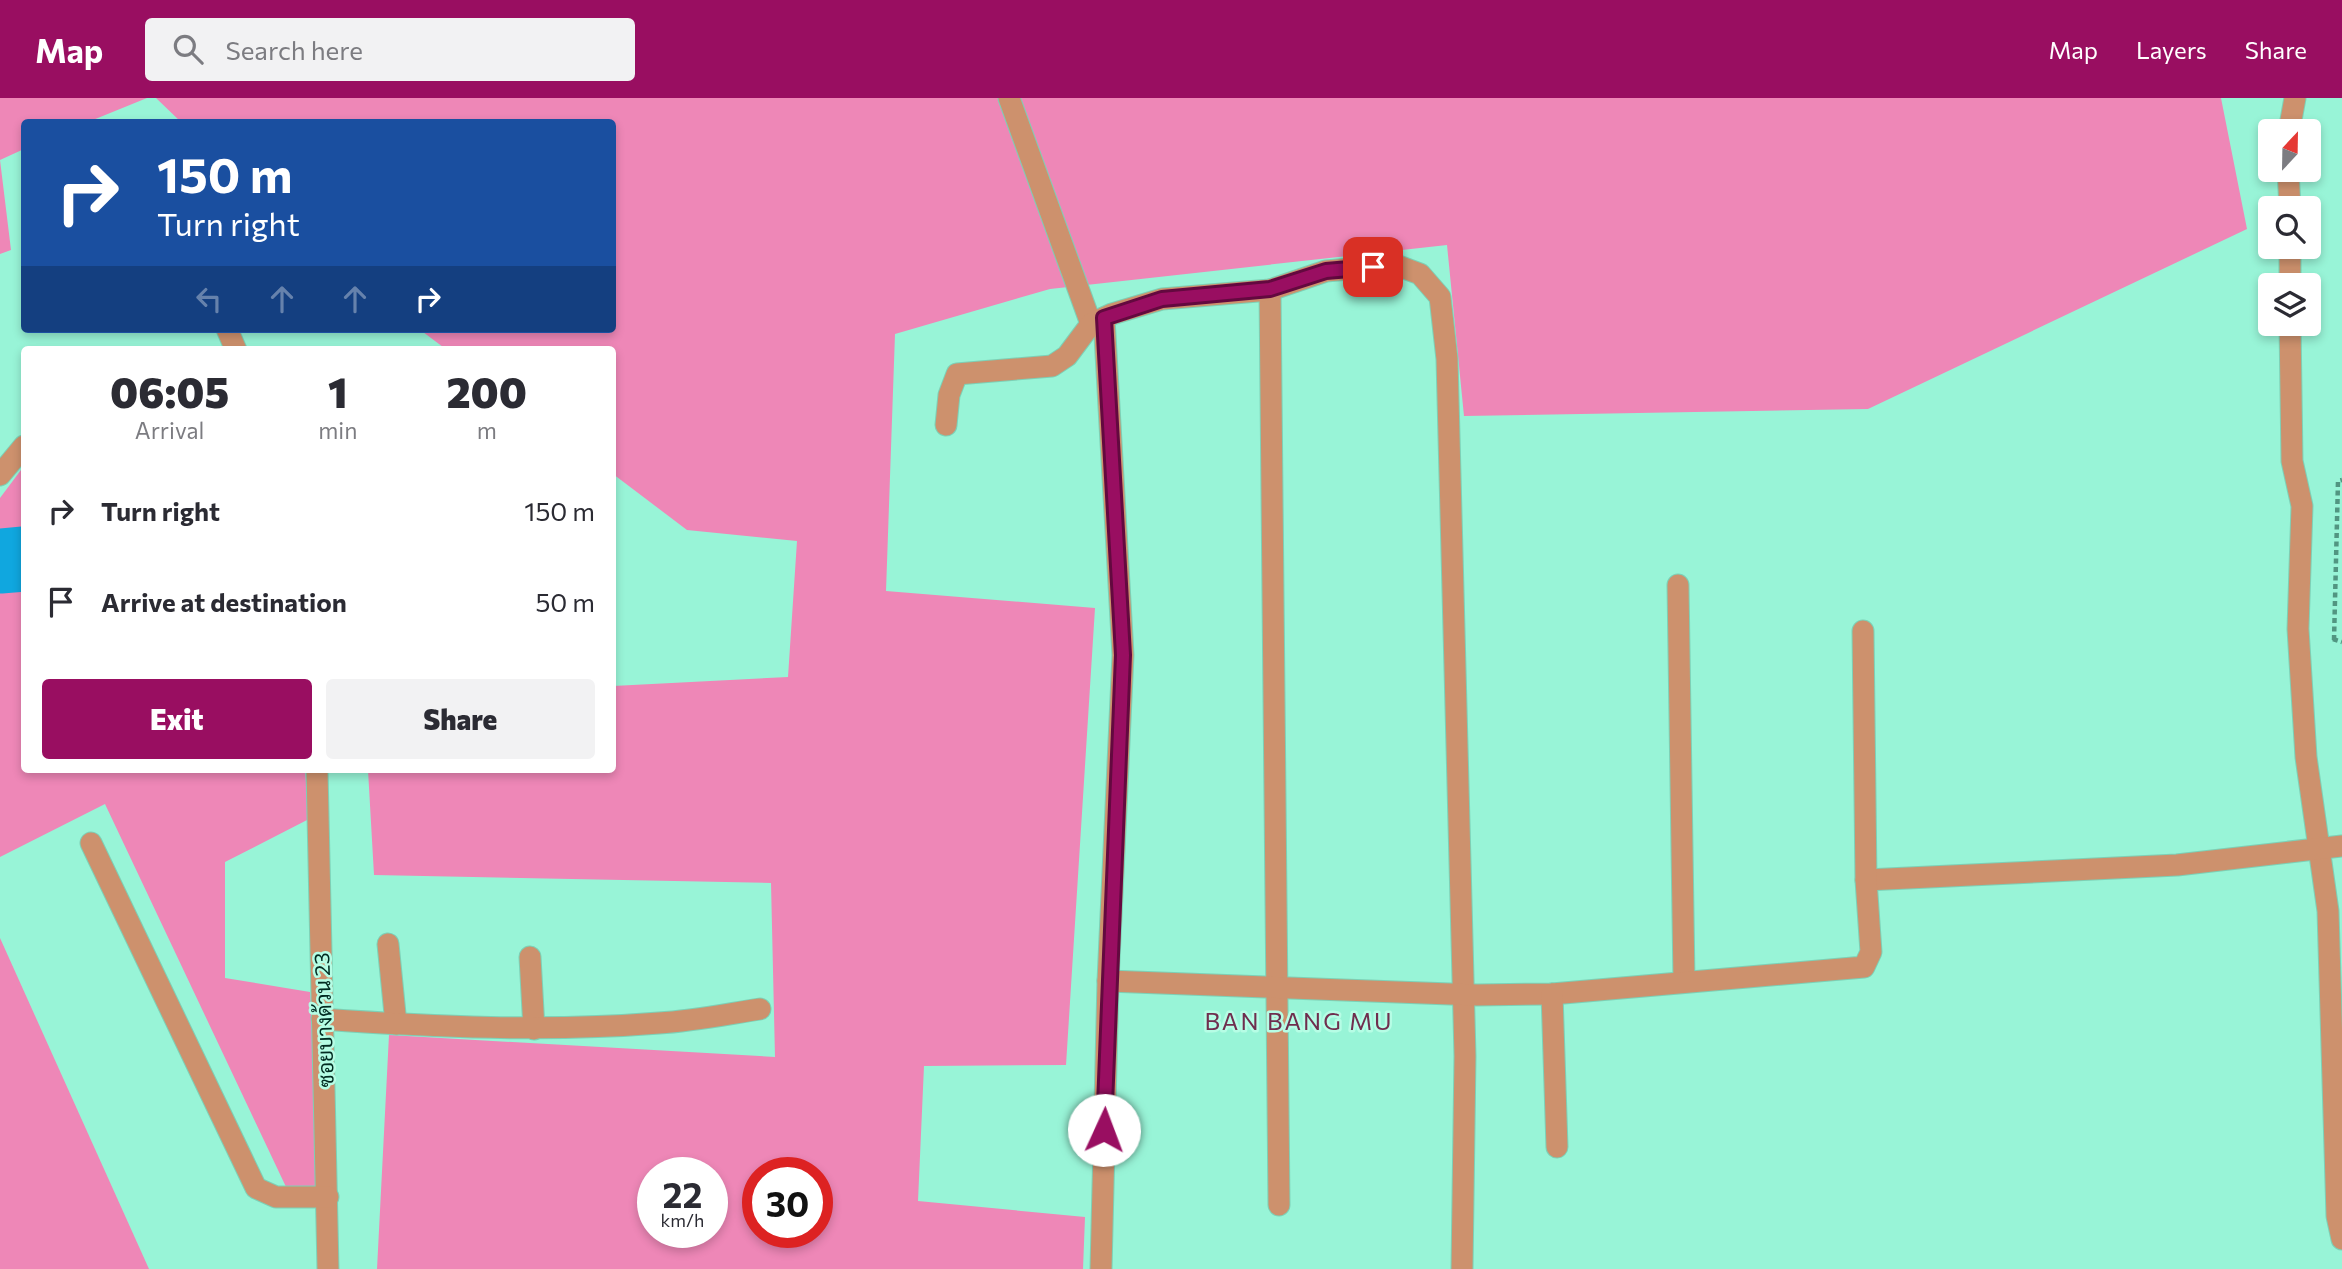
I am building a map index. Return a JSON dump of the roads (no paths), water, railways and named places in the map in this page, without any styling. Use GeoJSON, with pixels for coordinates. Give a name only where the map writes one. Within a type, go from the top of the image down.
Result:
{"type":"FeatureCollection","features":[{"type":"Feature","properties":{"kind":"street"},"geometry":{"type":"LineString","coordinates":[[1009,98],[1098,321],[1123,655],[1118,813],[1108,981],[1101,1269]]}},
{"type":"Feature","properties":{"kind":"street"},"geometry":{"type":"LineString","coordinates":[[2291,119],[2295,98]]}},
{"type":"Feature","properties":{"kind":"street"},"geometry":{"type":"LineString","coordinates":[[946,425],[949,395],[957,374],[1052,366],[1067,356],[1098,321],[1162,299],[1270,289],[1326,271],[1396,265],[1420,274],[1440,298],[1447,359],[1470,994],[1462,1269]]}},
{"type":"Feature","properties":{"kind":"street"},"geometry":{"type":"LineString","coordinates":[[1270,289],[1279,1205]]}},
{"type":"Feature","properties":{"kind":"street"},"geometry":{"type":"LineString","coordinates":[[2290,336],[2292,461],[2302,506],[2298,629],[2306,757],[2328,911],[2337,1216],[2342,1239]]}},
{"type":"Feature","properties":{"kind":"street"},"geometry":{"type":"LineString","coordinates":[[0,475],[21,450]]}},
{"type":"Feature","properties":{"kind":"street"},"geometry":{"type":"LineString","coordinates":[[1678,585],[1684,980]]}},
{"type":"Feature","properties":{"kind":"street"},"geometry":{"type":"LineString","coordinates":[[1108,981],[1526,995],[1864,967],[1871,952],[1866,880],[1863,631]]}},
{"type":"Feature","properties":{"kind":"street","name":"ซอยบางด้วน 23"},"geometry":{"type":"LineString","coordinates":[[317,773],[328,1269]]}},
{"type":"Feature","properties":{"kind":"street"},"geometry":{"type":"LineString","coordinates":[[90,843],[256,1188],[276,1197],[328,1197]]}},
{"type":"Feature","properties":{"kind":"street"},"geometry":{"type":"LineString","coordinates":[[1866,880],[2178,864],[2342,846]]}},
{"type":"Feature","properties":{"kind":"street"},"geometry":{"type":"LineString","coordinates":[[388,944],[396,1024]]}},
{"type":"Feature","properties":{"kind":"street"},"geometry":{"type":"LineString","coordinates":[[530,957],[534,1029]]}},
{"type":"Feature","properties":{"kind":"street"},"geometry":{"type":"LineString","coordinates":[[1552,994],[1557,1147]]}},
{"type":"Feature","properties":{"kind":"street"},"geometry":{"type":"LineString","coordinates":[[322,1018],[396,1024],[534,1029],[661,1023],[760,1009]]}},
{"type":"Feature","properties":{"kind":"waterway"},"geometry":{"type":"LineString","coordinates":[[0,561],[21,559]]}},
{"type":"Feature","properties":{"kind":"district","name":"BAN BANG MU"},"geometry":{"type":"Point","coordinates":[1299,1020]}}]}
